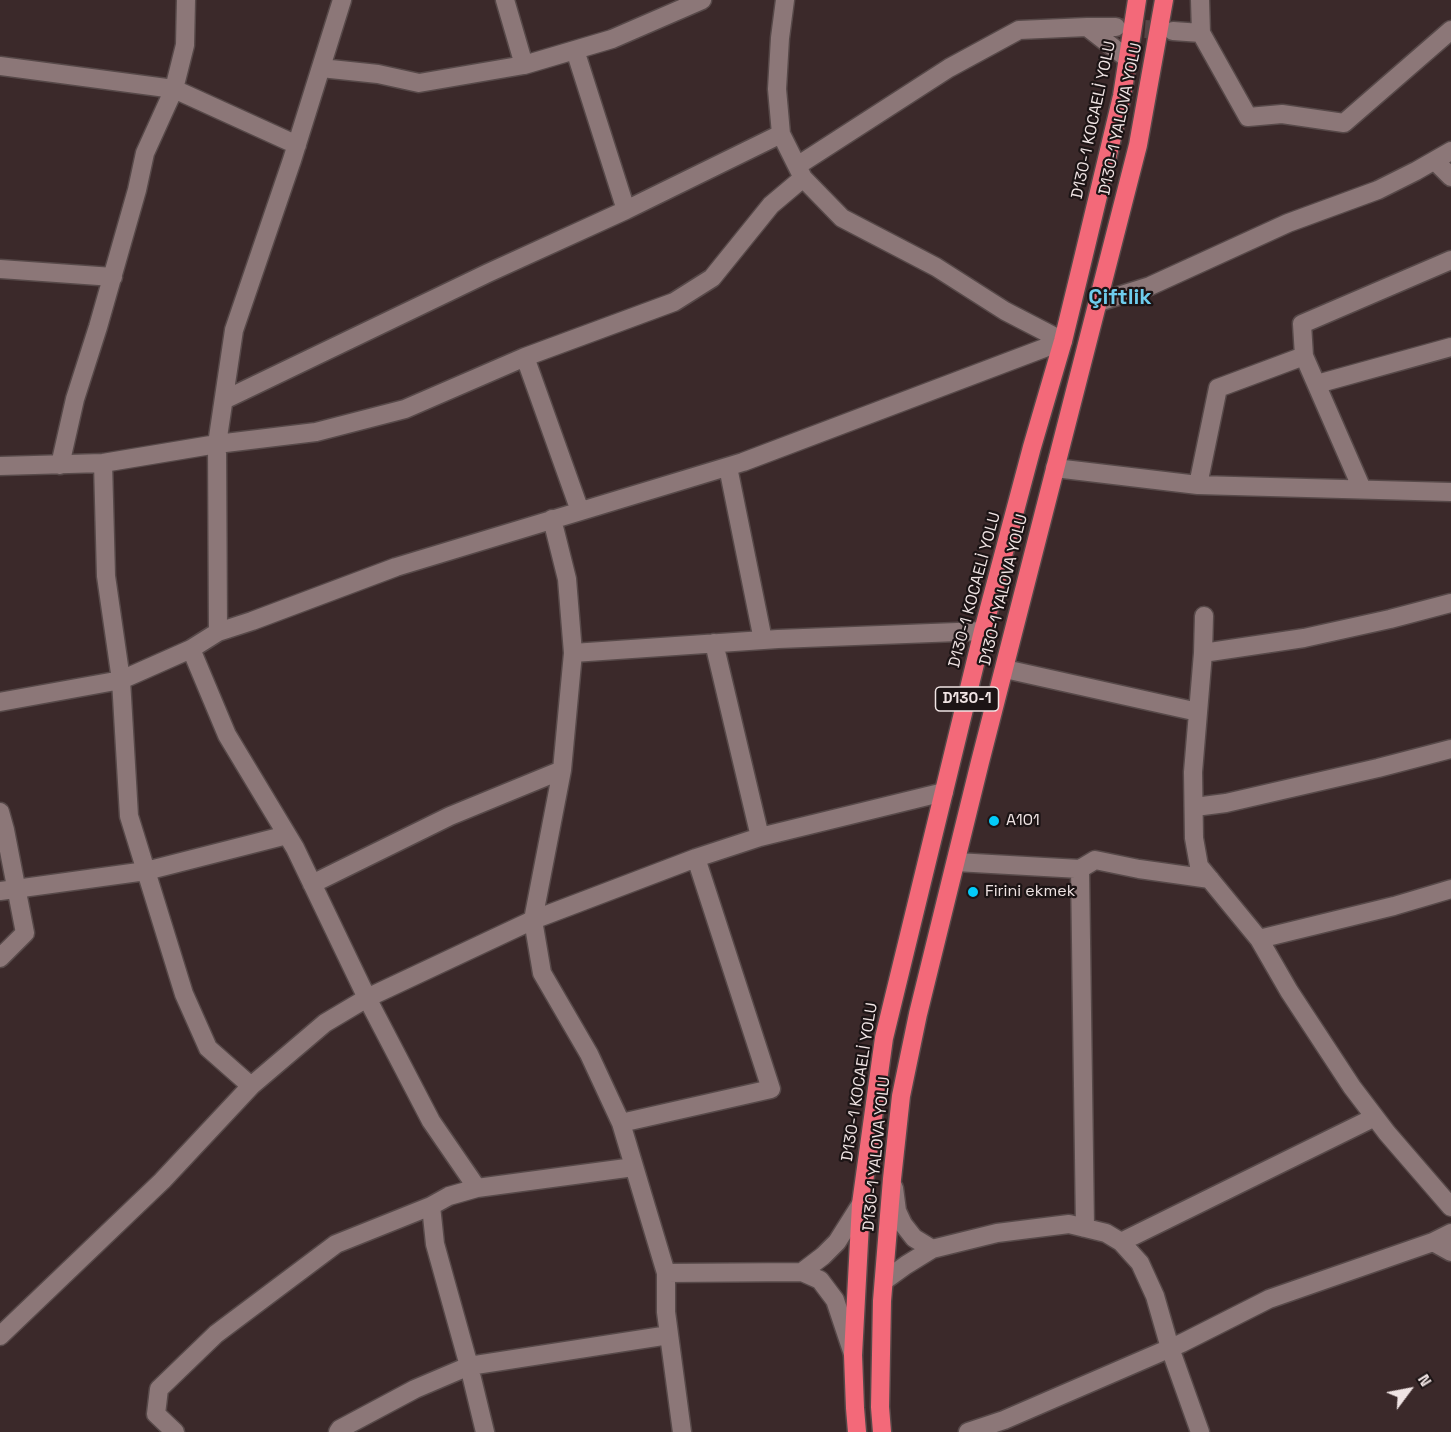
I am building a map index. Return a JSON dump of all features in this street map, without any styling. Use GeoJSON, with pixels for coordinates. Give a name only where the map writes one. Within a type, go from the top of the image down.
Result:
{"type":"FeatureCollection","features":[{"type":"Feature","properties":{"kind":"highway","name":"D130-1 KOCAELİ YOLU"},"geometry":{"type":"LineString","coordinates":[[857,1432],[853,1355],[861,1204],[884,1038],[983,631],[1063,341],[1122,96],[1137,0]]}},
{"type":"Feature","properties":{"kind":"highway","name":"D130-1 YALOVA YOLU"},"geometry":{"type":"LineString","coordinates":[[882,1432],[880,1407],[882,1301],[901,1096],[918,1014],[1138,145],[1164,0]]}},
{"type":"Feature","properties":{"kind":"street"},"geometry":{"type":"LineString","coordinates":[[60,465],[75,399],[113,277],[146,153],[174,89],[185,45],[186,0]]}},
{"type":"Feature","properties":{"kind":"street"},"geometry":{"type":"LineString","coordinates":[[218,632],[217,444],[234,330],[297,145],[342,0]]}},
{"type":"Feature","properties":{"kind":"street"},"geometry":{"type":"LineString","coordinates":[[505,0],[524,65]]}},
{"type":"Feature","properties":{"kind":"street"},"geometry":{"type":"LineString","coordinates":[[321,68],[378,74],[419,83],[524,65],[612,39],[702,0]]}},
{"type":"Feature","properties":{"kind":"street"},"geometry":{"type":"LineString","coordinates":[[785,0],[777,89],[781,134],[800,172],[842,218],[936,267],[1005,310],[1063,341]]}},
{"type":"Feature","properties":{"kind":"street"},"geometry":{"type":"LineString","coordinates":[[1200,0],[1201,33],[1248,117],[1282,114],[1344,123],[1451,30]]}},
{"type":"Feature","properties":{"kind":"street"},"geometry":{"type":"LineString","coordinates":[[1087,27],[1128,59]]}},
{"type":"Feature","properties":{"kind":"street"},"geometry":{"type":"LineString","coordinates":[[0,466],[103,463],[217,444],[316,432],[405,409],[525,357],[674,302],[712,278],[800,172],[949,68],[1019,30],[1116,27]]}},
{"type":"Feature","properties":{"kind":"street"},"geometry":{"type":"LineString","coordinates":[[1173,31],[1201,33]]}},
{"type":"Feature","properties":{"kind":"street"},"geometry":{"type":"LineString","coordinates":[[575,50],[626,210]]}},
{"type":"Feature","properties":{"kind":"street"},"geometry":{"type":"LineString","coordinates":[[0,66],[174,89],[297,145]]}},
{"type":"Feature","properties":{"kind":"street"},"geometry":{"type":"LineString","coordinates":[[224,400],[781,134]]}},
{"type":"Feature","properties":{"kind":"street"},"geometry":{"type":"LineString","coordinates":[[1099,302],[1150,286],[1288,223],[1378,190],[1451,151]]}},
{"type":"Feature","properties":{"kind":"street"},"geometry":{"type":"LineString","coordinates":[[1435,161],[1451,177]]}},
{"type":"Feature","properties":{"kind":"street"},"geometry":{"type":"LineString","coordinates":[[1362,489],[1304,356],[1302,324],[1451,260]]}},
{"type":"Feature","properties":{"kind":"street"},"geometry":{"type":"LineString","coordinates":[[0,269],[113,277]]}},
{"type":"Feature","properties":{"kind":"street"},"geometry":{"type":"LineString","coordinates":[[0,702],[121,680],[191,649],[218,632],[396,567],[765,454],[1063,341]]}},
{"type":"Feature","properties":{"kind":"street"},"geometry":{"type":"LineString","coordinates":[[1317,384],[1451,347]]}},
{"type":"Feature","properties":{"kind":"street"},"geometry":{"type":"LineString","coordinates":[[1198,485],[1218,388],[1304,356]]}},
{"type":"Feature","properties":{"kind":"street"},"geometry":{"type":"LineString","coordinates":[[525,357],[580,511]]}},
{"type":"Feature","properties":{"kind":"street"},"geometry":{"type":"LineString","coordinates":[[103,463],[106,576],[121,680],[129,816],[184,994],[208,1048],[251,1086]]}},
{"type":"Feature","properties":{"kind":"street"},"geometry":{"type":"LineString","coordinates":[[728,466],[763,640]]}},
{"type":"Feature","properties":{"kind":"street"},"geometry":{"type":"LineString","coordinates":[[1055,468],[1198,485],[1451,492]]}},
{"type":"Feature","properties":{"kind":"street"},"geometry":{"type":"LineString","coordinates":[[552,519],[567,579],[573,653],[562,770],[533,920],[542,973],[589,1054],[621,1123],[666,1273],[666,1312],[682,1432]]}},
{"type":"Feature","properties":{"kind":"street"},"geometry":{"type":"LineString","coordinates":[[1203,653],[1304,638],[1390,620],[1451,603]]}},
{"type":"Feature","properties":{"kind":"street"},"geometry":{"type":"LineString","coordinates":[[1204,616],[1193,772],[1194,838],[1199,866],[1258,939],[1346,1078],[1387,1134],[1451,1207]]}},
{"type":"Feature","properties":{"kind":"street"},"geometry":{"type":"LineString","coordinates":[[573,653],[763,640],[983,631]]}},
{"type":"Feature","properties":{"kind":"street"},"geometry":{"type":"LineString","coordinates":[[714,643],[760,837]]}},
{"type":"Feature","properties":{"kind":"street"},"geometry":{"type":"LineString","coordinates":[[191,649],[227,735],[287,835],[367,998],[431,1121],[477,1188]]}},
{"type":"Feature","properties":{"kind":"street"},"geometry":{"type":"LineString","coordinates":[[1005,669],[1198,712]]}},
{"type":"Feature","properties":{"kind":"street"},"geometry":{"type":"LineString","coordinates":[[1195,807],[1226,803],[1451,749]]}},
{"type":"Feature","properties":{"kind":"street"},"geometry":{"type":"LineString","coordinates":[[312,884],[450,816],[562,770]]}},
{"type":"Feature","properties":{"kind":"street"},"geometry":{"type":"LineString","coordinates":[[0,1336],[162,1181],[251,1086],[325,1023],[367,998],[533,920],[696,858],[760,837],[944,792]]}},
{"type":"Feature","properties":{"kind":"street"},"geometry":{"type":"LineString","coordinates":[[0,813],[8,890],[25,933],[0,958]]}},
{"type":"Feature","properties":{"kind":"street"},"geometry":{"type":"LineString","coordinates":[[8,890],[147,871],[287,835]]}},
{"type":"Feature","properties":{"kind":"street"},"geometry":{"type":"LineString","coordinates":[[621,1123],[771,1089],[696,858]]}},
{"type":"Feature","properties":{"kind":"street"},"geometry":{"type":"LineString","coordinates":[[956,862],[1080,869],[1095,860],[1210,879]]}},
{"type":"Feature","properties":{"kind":"street"},"geometry":{"type":"LineString","coordinates":[[1080,869],[1085,1228]]}},
{"type":"Feature","properties":{"kind":"street"},"geometry":{"type":"LineString","coordinates":[[1258,939],[1394,906],[1451,889]]}},
{"type":"Feature","properties":{"kind":"street"},"geometry":{"type":"LineString","coordinates":[[1120,1242],[1375,1117]]}},
{"type":"Feature","properties":{"kind":"street"},"geometry":{"type":"LineString","coordinates":[[175,1432],[156,1414],[159,1389],[216,1334],[336,1244],[449,1196],[477,1188],[634,1167]]}},
{"type":"Feature","properties":{"kind":"street"},"geometry":{"type":"LineString","coordinates":[[892,1179],[897,1211],[903,1224],[914,1238],[932,1249]]}},
{"type":"Feature","properties":{"kind":"street"},"geometry":{"type":"LineString","coordinates":[[802,1272],[824,1256],[837,1242],[861,1204]]}},
{"type":"Feature","properties":{"kind":"street"},"geometry":{"type":"LineString","coordinates":[[430,1206],[435,1244],[485,1432]]}},
{"type":"Feature","properties":{"kind":"street"},"geometry":{"type":"LineString","coordinates":[[884,1281],[932,1249],[997,1233],[1069,1224],[1106,1233],[1120,1242],[1140,1263],[1155,1296],[1170,1348],[1200,1432]]}},
{"type":"Feature","properties":{"kind":"street"},"geometry":{"type":"LineString","coordinates":[[968,1432],[1005,1420],[1170,1348],[1269,1299],[1433,1242],[1451,1233]]}},
{"type":"Feature","properties":{"kind":"street"},"geometry":{"type":"LineString","coordinates":[[1433,1242],[1451,1252]]}},
{"type":"Feature","properties":{"kind":"street"},"geometry":{"type":"LineString","coordinates":[[666,1273],[802,1272],[820,1280],[835,1300],[853,1355]]}},
{"type":"Feature","properties":{"kind":"street"},"geometry":{"type":"LineString","coordinates":[[338,1432],[415,1389],[469,1366],[669,1335]]}},
{"type":"Feature","properties":{"kind":"tunnel"},"geometry":{"type":"LineString","coordinates":[[1118,27],[1173,31]]}},
{"type":"Feature","properties":{"kind":"place","name":"A101"},"geometry":{"type":"Point","coordinates":[994,821]}},
{"type":"Feature","properties":{"kind":"place","name":"Firini ekmek"},"geometry":{"type":"Point","coordinates":[973,892]}},
{"type":"Feature","properties":{"kind":"district","name":"Çiftlik"},"geometry":{"type":"Point","coordinates":[1120,298]}}]}
